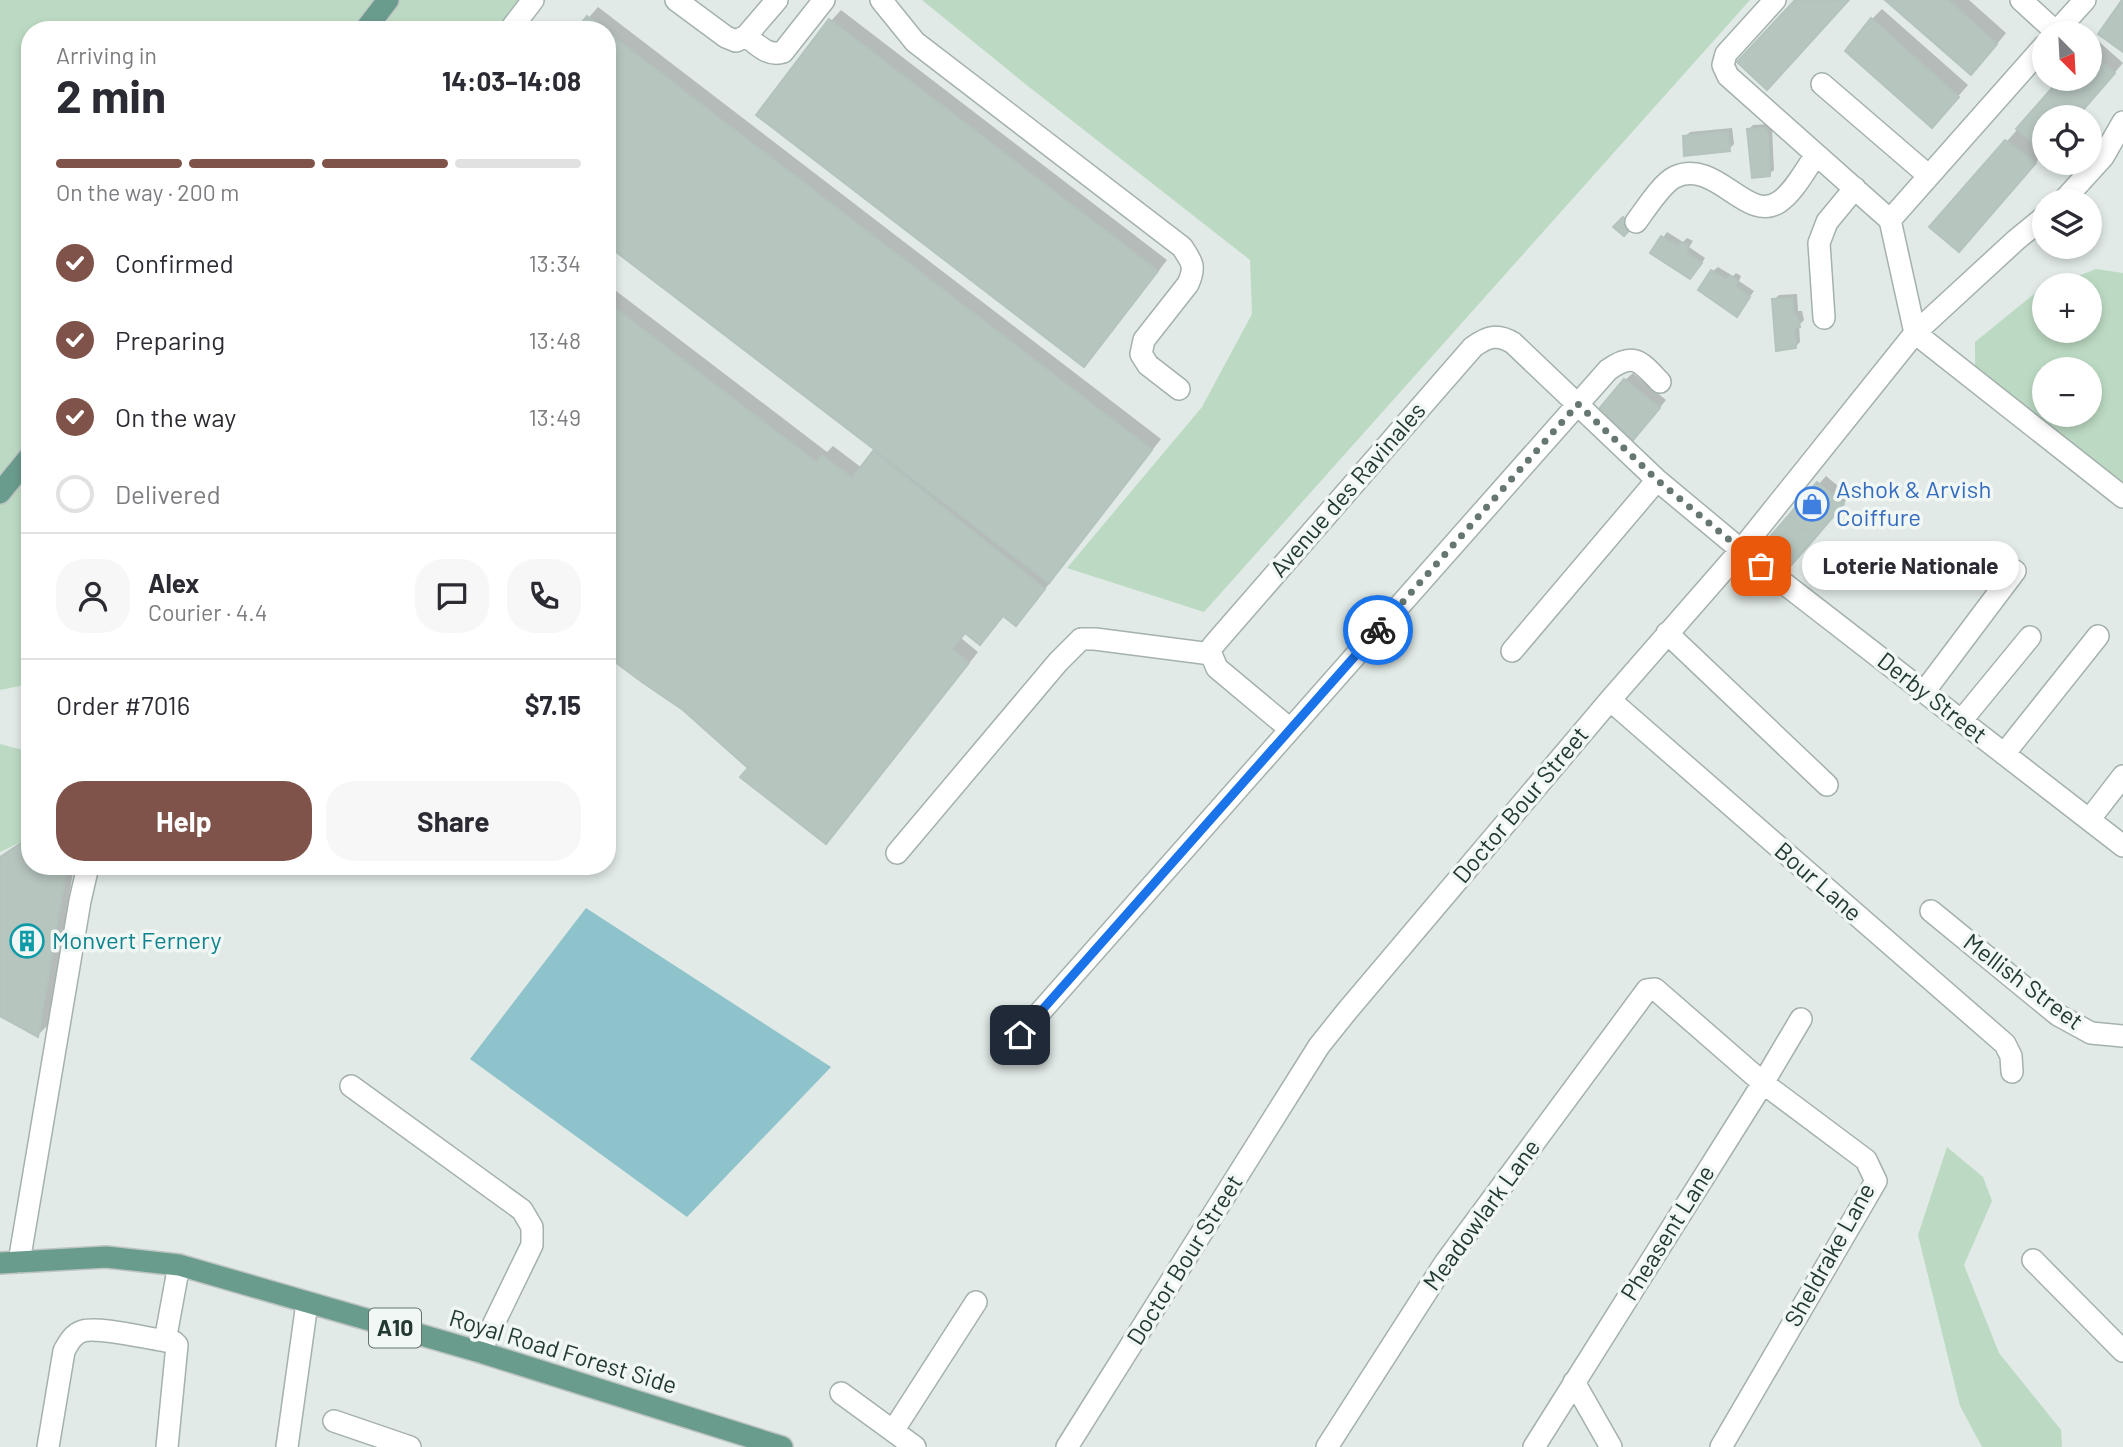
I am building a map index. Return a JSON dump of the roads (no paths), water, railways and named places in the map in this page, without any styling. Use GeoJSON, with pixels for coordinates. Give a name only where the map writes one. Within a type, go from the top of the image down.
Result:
{"type":"FeatureCollection","features":[{"type":"Feature","properties":{"kind":"main road"},"geometry":{"type":"LineString","coordinates":[[372,21],[388,0]]}},
{"type":"Feature","properties":{"kind":"main road"},"geometry":{"type":"LineString","coordinates":[[0,493],[21,467]]}},
{"type":"Feature","properties":{"kind":"main road","name":"Royal Road Forest Side"},"geometry":{"type":"LineString","coordinates":[[9,1262],[106,1257],[179,1265],[480,1352],[741,1441],[782,1447]]}},
{"type":"Feature","properties":{"kind":"street"},"geometry":{"type":"LineString","coordinates":[[517,21],[533,0]]}},
{"type":"Feature","properties":{"kind":"street"},"geometry":{"type":"LineString","coordinates":[[676,0],[726,37],[736,41],[746,36],[767,3]]}},
{"type":"Feature","properties":{"kind":"street"},"geometry":{"type":"LineString","coordinates":[[746,36],[769,53],[775,55],[783,52],[823,0]]}},
{"type":"Feature","properties":{"kind":"street"},"geometry":{"type":"LineString","coordinates":[[881,0],[915,43],[1182,247],[1192,262],[1193,274],[1144,340],[1141,354],[1148,365],[1179,389]]}},
{"type":"Feature","properties":{"kind":"street"},"geometry":{"type":"LineString","coordinates":[[1775,0],[1726,54],[1723,65],[1728,76],[1890,220],[1915,333],[2123,497]]}},
{"type":"Feature","properties":{"kind":"street"},"geometry":{"type":"LineString","coordinates":[[2021,0],[2039,21]]}},
{"type":"Feature","properties":{"kind":"street"},"geometry":{"type":"LineString","coordinates":[[2066,21],[2085,0]]}},
{"type":"Feature","properties":{"kind":"street"},"geometry":{"type":"LineString","coordinates":[[1890,220],[2032,59]]}},
{"type":"Feature","properties":{"kind":"street"},"geometry":{"type":"LineString","coordinates":[[1822,84],[1928,176]]}},
{"type":"Feature","properties":{"kind":"street"},"geometry":{"type":"LineString","coordinates":[[2074,189],[2102,157],[2123,122]]}},
{"type":"Feature","properties":{"kind":"street"},"geometry":{"type":"LineString","coordinates":[[1636,222],[1664,186],[1675,177],[1691,174],[1701,174],[1714,179],[1753,205],[1765,208],[1777,204],[1816,155]]}},
{"type":"Feature","properties":{"kind":"street"},"geometry":{"type":"LineString","coordinates":[[1824,318],[1819,243],[1827,222],[1855,188]]}},
{"type":"Feature","properties":{"kind":"street","name":"Doctor Bour Street"},"geometry":{"type":"LineString","coordinates":[[1067,1447],[1319,1046],[1609,700],[1741,550],[1915,333],[2032,227]]}},
{"type":"Feature","properties":{"kind":"street","name":"Derby Street"},"geometry":{"type":"LineString","coordinates":[[1494,336],[1513,343],[1657,480],[1741,550],[2123,846]]}},
{"type":"Feature","properties":{"kind":"street","name":"Avenue des Ravinales"},"geometry":{"type":"LineString","coordinates":[[1211,654],[1217,641],[1473,347],[1494,336]]}},
{"type":"Feature","properties":{"kind":"street"},"geometry":{"type":"LineString","coordinates":[[1020,1035],[1608,370],[1626,359],[1641,363],[1660,382]]}},
{"type":"Feature","properties":{"kind":"street"},"geometry":{"type":"LineString","coordinates":[[1512,651],[1657,480]]}},
{"type":"Feature","properties":{"kind":"street"},"geometry":{"type":"LineString","coordinates":[[1924,692],[2015,571]]}},
{"type":"Feature","properties":{"kind":"street"},"geometry":{"type":"LineString","coordinates":[[1667,633],[1828,785]]}},
{"type":"Feature","properties":{"kind":"street"},"geometry":{"type":"LineString","coordinates":[[2004,754],[2098,636]]}},
{"type":"Feature","properties":{"kind":"street"},"geometry":{"type":"LineString","coordinates":[[1961,721],[2030,637]]}},
{"type":"Feature","properties":{"kind":"street"},"geometry":{"type":"LineString","coordinates":[[897,853],[1058,662],[1081,639],[1211,654],[1217,668],[1290,729]]}},
{"type":"Feature","properties":{"kind":"street","name":"Bour Lane"},"geometry":{"type":"LineString","coordinates":[[1609,700],[2005,1044],[2011,1056],[2012,1072]]}},
{"type":"Feature","properties":{"kind":"street"},"geometry":{"type":"LineString","coordinates":[[2089,820],[2123,776]]}},
{"type":"Feature","properties":{"kind":"street"},"geometry":{"type":"LineString","coordinates":[[9,1262],[86,875]]}},
{"type":"Feature","properties":{"kind":"street","name":"Mellish Street"},"geometry":{"type":"LineString","coordinates":[[1931,911],[2058,1015],[2091,1033],[2123,1036]]}},
{"type":"Feature","properties":{"kind":"street","name":"Sheldrake Lane"},"geometry":{"type":"LineString","coordinates":[[1647,990],[1655,989],[1763,1083],[1866,1160],[1876,1181],[1721,1447]]}},
{"type":"Feature","properties":{"kind":"street","name":"Meadowlark Lane"},"geometry":{"type":"LineString","coordinates":[[1327,1447],[1445,1263],[1647,990]]}},
{"type":"Feature","properties":{"kind":"street","name":"Pheasent Lane"},"geometry":{"type":"LineString","coordinates":[[1534,1447],[1801,1019]]}},
{"type":"Feature","properties":{"kind":"street"},"geometry":{"type":"LineString","coordinates":[[351,1086],[522,1210],[532,1227],[532,1245],[480,1352]]}},
{"type":"Feature","properties":{"kind":"street"},"geometry":{"type":"LineString","coordinates":[[2033,1260],[2123,1352]]}},
{"type":"Feature","properties":{"kind":"street"},"geometry":{"type":"LineString","coordinates":[[165,1341],[179,1265]]}},
{"type":"Feature","properties":{"kind":"street"},"geometry":{"type":"LineString","coordinates":[[893,1431],[975,1302]]}},
{"type":"Feature","properties":{"kind":"street"},"geometry":{"type":"LineString","coordinates":[[287,1447],[307,1303]]}},
{"type":"Feature","properties":{"kind":"street"},"geometry":{"type":"LineString","coordinates":[[48,1447],[64,1351],[71,1338],[84,1331],[98,1330],[174,1342],[178,1349],[167,1447]]}},
{"type":"Feature","properties":{"kind":"street"},"geometry":{"type":"LineString","coordinates":[[1574,1382],[1611,1447]]}},
{"type":"Feature","properties":{"kind":"street"},"geometry":{"type":"LineString","coordinates":[[841,1393],[915,1447]]}},
{"type":"Feature","properties":{"kind":"street"},"geometry":{"type":"LineString","coordinates":[[334,1421],[410,1447]]}},
{"type":"Feature","properties":{"kind":"water"},"geometry":{"type":"Polygon","coordinates":[[[586,908],[831,1067],[687,1217],[470,1059],[586,908]]]}},
{"type":"Feature","properties":{"kind":"place","name":"Ashok & Arvish Coiffure"},"geometry":{"type":"Point","coordinates":[1812,504]}},
{"type":"Feature","properties":{"kind":"place","name":"Loterie Nationale"},"geometry":{"type":"Point","coordinates":[1761,566]}},
{"type":"Feature","properties":{"kind":"place","name":"Monvert Fernery"},"geometry":{"type":"Point","coordinates":[27,941]}}]}
